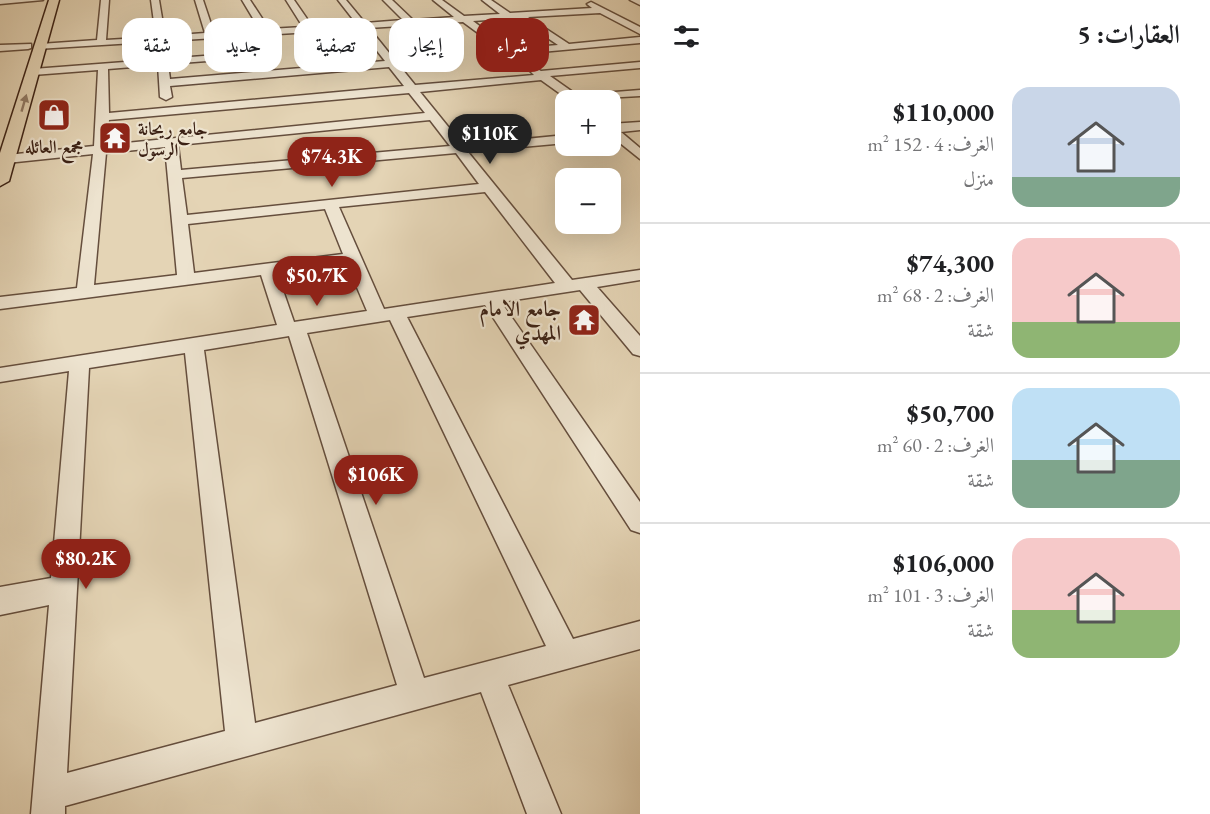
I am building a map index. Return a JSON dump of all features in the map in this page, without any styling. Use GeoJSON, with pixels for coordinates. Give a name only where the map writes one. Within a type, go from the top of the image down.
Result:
{"type":"FeatureCollection","features":[{"type":"Feature","properties":{"kind":"main road"},"geometry":{"type":"LineString","coordinates":[[41,0],[42,21]]}},
{"type":"Feature","properties":{"kind":"main road"},"geometry":{"type":"LineString","coordinates":[[10,97],[34,47],[42,21],[54,0]]}},
{"type":"Feature","properties":{"kind":"main road"},"geometry":{"type":"LineString","coordinates":[[0,181],[33,72],[34,47]]}},
{"type":"Feature","properties":{"kind":"street"},"geometry":{"type":"LineString","coordinates":[[0,2],[41,0]]}},
{"type":"Feature","properties":{"kind":"street"},"geometry":{"type":"LineString","coordinates":[[101,43],[105,0]]}},
{"type":"Feature","properties":{"kind":"street"},"geometry":{"type":"LineString","coordinates":[[155,0],[158,18]]}},
{"type":"Feature","properties":{"kind":"street"},"geometry":{"type":"LineString","coordinates":[[199,0],[206,18]]}},
{"type":"Feature","properties":{"kind":"street"},"geometry":{"type":"LineString","coordinates":[[246,0],[254,18]]}},
{"type":"Feature","properties":{"kind":"street"},"geometry":{"type":"LineString","coordinates":[[290,0],[302,18]]}},
{"type":"Feature","properties":{"kind":"street"},"geometry":{"type":"LineString","coordinates":[[342,0],[357,18]]}},
{"type":"Feature","properties":{"kind":"street"},"geometry":{"type":"LineString","coordinates":[[387,0],[406,18]]}},
{"type":"Feature","properties":{"kind":"street"},"geometry":{"type":"LineString","coordinates":[[437,0],[463,18]]}},
{"type":"Feature","properties":{"kind":"street"},"geometry":{"type":"LineString","coordinates":[[486,0],[508,16]]}},
{"type":"Feature","properties":{"kind":"street"},"geometry":{"type":"LineString","coordinates":[[584,0],[640,31]]}},
{"type":"Feature","properties":{"kind":"street"},"geometry":{"type":"LineString","coordinates":[[634,0],[640,3]]}},
{"type":"Feature","properties":{"kind":"street"},"geometry":{"type":"LineString","coordinates":[[543,6],[553,13]]}},
{"type":"Feature","properties":{"kind":"street"},"geometry":{"type":"LineString","coordinates":[[464,19],[601,9]]}},
{"type":"Feature","properties":{"kind":"street"},"geometry":{"type":"LineString","coordinates":[[519,15],[568,46]]}},
{"type":"Feature","properties":{"kind":"street"},"geometry":{"type":"LineString","coordinates":[[464,19],[476,28]]}},
{"type":"Feature","properties":{"kind":"street"},"geometry":{"type":"LineString","coordinates":[[549,48],[640,40]]}},
{"type":"Feature","properties":{"kind":"street"},"geometry":{"type":"LineString","coordinates":[[0,48],[122,42]]}},
{"type":"Feature","properties":{"kind":"street"},"geometry":{"type":"LineString","coordinates":[[164,83],[389,64],[377,46]]}},
{"type":"Feature","properties":{"kind":"street"},"geometry":{"type":"LineString","coordinates":[[33,72],[122,65]]}},
{"type":"Feature","properties":{"kind":"street"},"geometry":{"type":"LineString","coordinates":[[7,159],[171,141],[261,117],[410,90],[640,65]]}},
{"type":"Feature","properties":{"kind":"street"},"geometry":{"type":"LineString","coordinates":[[85,291],[103,117],[103,67]]}},
{"type":"Feature","properties":{"kind":"street"},"geometry":{"type":"LineString","coordinates":[[163,72],[168,111]]}},
{"type":"Feature","properties":{"kind":"street"},"geometry":{"type":"LineString","coordinates":[[395,72],[488,187],[575,285],[640,349]]}},
{"type":"Feature","properties":{"kind":"street"},"geometry":{"type":"LineString","coordinates":[[536,72],[561,90]]}},
{"type":"Feature","properties":{"kind":"street"},"geometry":{"type":"LineString","coordinates":[[621,95],[640,93]]}},
{"type":"Feature","properties":{"kind":"street"},"geometry":{"type":"LineString","coordinates":[[103,117],[168,111],[261,117],[431,116]]}},
{"type":"Feature","properties":{"kind":"street"},"geometry":{"type":"LineString","coordinates":[[621,129],[640,126]]}},
{"type":"Feature","properties":{"kind":"street"},"geometry":{"type":"LineString","coordinates":[[621,139],[640,155]]}},
{"type":"Feature","properties":{"kind":"street"},"geometry":{"type":"LineString","coordinates":[[175,175],[555,140]]}},
{"type":"Feature","properties":{"kind":"street"},"geometry":{"type":"LineString","coordinates":[[171,141],[186,278]]}},
{"type":"Feature","properties":{"kind":"street"},"geometry":{"type":"LineString","coordinates":[[180,220],[488,187]]}},
{"type":"Feature","properties":{"kind":"street"},"geometry":{"type":"LineString","coordinates":[[330,204],[353,258],[387,314],[567,655]]}},
{"type":"Feature","properties":{"kind":"street"},"geometry":{"type":"LineString","coordinates":[[0,303],[353,258]]}},
{"type":"Feature","properties":{"kind":"street"},"geometry":{"type":"LineString","coordinates":[[267,268],[292,329],[415,696]]}},
{"type":"Feature","properties":{"kind":"street"},"geometry":{"type":"LineString","coordinates":[[0,375],[640,275]]}},
{"type":"Feature","properties":{"kind":"street"},"geometry":{"type":"LineString","coordinates":[[489,298],[640,522]]}},
{"type":"Feature","properties":{"kind":"street"},"geometry":{"type":"LineString","coordinates":[[194,345],[242,743]]}},
{"type":"Feature","properties":{"kind":"street"},"geometry":{"type":"LineString","coordinates":[[80,363],[49,804],[242,743],[640,635]]}},
{"type":"Feature","properties":{"kind":"street"},"geometry":{"type":"LineString","coordinates":[[0,601],[64,589]]}},
{"type":"Feature","properties":{"kind":"street"},"geometry":{"type":"LineString","coordinates":[[490,676],[544,814]]}},
{"type":"Feature","properties":{"kind":"place","name":"مجمع العائله"},"geometry":{"type":"Point","coordinates":[54,115]}},
{"type":"Feature","properties":{"kind":"place","name":"جامع ريحانة الرسول"},"geometry":{"type":"Point","coordinates":[115,138]}},
{"type":"Feature","properties":{"kind":"place","name":"جامع الامام المهدي"},"geometry":{"type":"Point","coordinates":[584,320]}}]}
